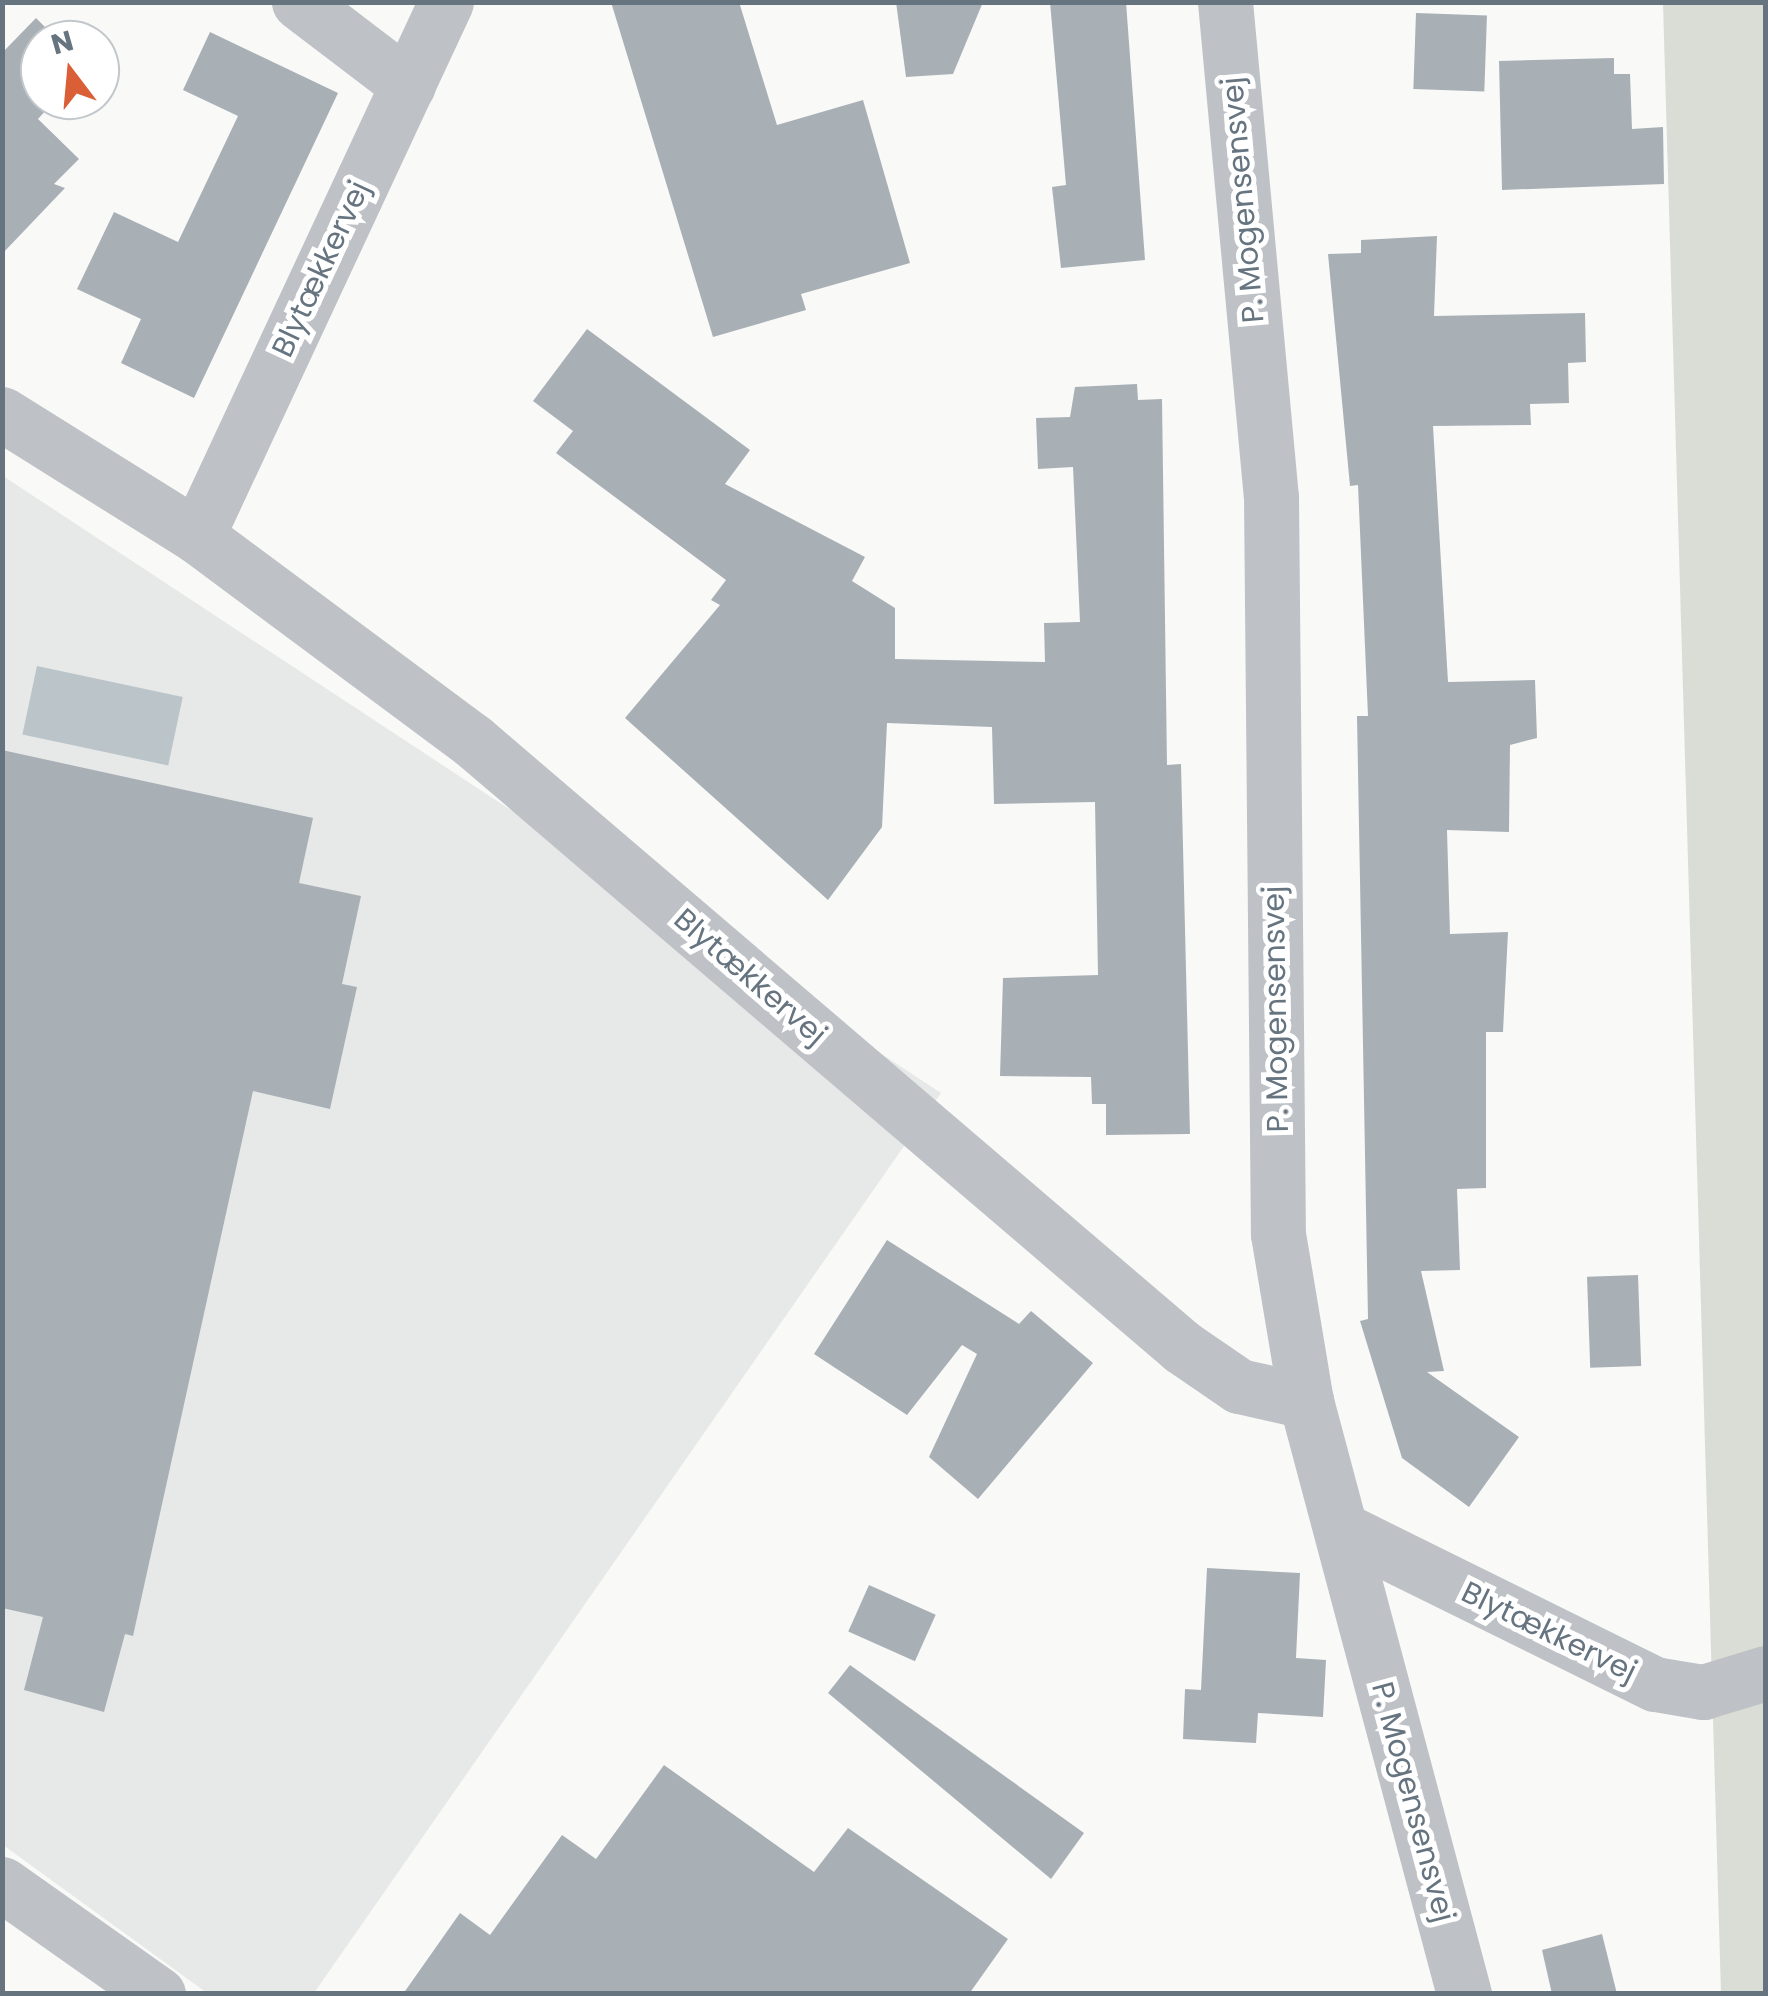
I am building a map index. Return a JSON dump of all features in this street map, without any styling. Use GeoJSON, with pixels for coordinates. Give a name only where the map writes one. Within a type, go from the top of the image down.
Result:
{"type":"FeatureCollection","features":[{"type":"Feature","properties":{"kind":"street"},"geometry":{"type":"LineString","coordinates":[[299,2],[408,84]]}},
{"type":"Feature","properties":{"kind":"street","name":"Blytækkervej"},"geometry":{"type":"LineString","coordinates":[[198,536],[446,2]]}},
{"type":"Feature","properties":{"kind":"street","name":"P. Mogensensvej"},"geometry":{"type":"LineString","coordinates":[[1224,2],[1271,497],[1278,1234],[1306,1402],[1464,1994]]}},
{"type":"Feature","properties":{"kind":"street","name":"Blytækkervej"},"geometry":{"type":"LineString","coordinates":[[2,414],[198,536],[474,741],[1182,1347],[1239,1386],[1306,1402]]}},
{"type":"Feature","properties":{"kind":"street","name":"Blytækkervej"},"geometry":{"type":"LineString","coordinates":[[1341,1529],[1655,1684],[1703,1692],[1766,1673]]}},
{"type":"Feature","properties":{"kind":"street"},"geometry":{"type":"LineString","coordinates":[[2,1884],[158,1994]]}},
{"type":"Feature","properties":{"kind":"shaded area"},"geometry":{"type":"Polygon","coordinates":[[[1663,3],[1765,3],[1765,1993],[1721,1993],[1663,3]]]}},
{"type":"Feature","properties":{"kind":"shaded area"},"geometry":{"type":"Polygon","coordinates":[[[3,476],[941,1093],[314,1993],[207,1993],[3,1845],[3,476]]]}},
{"type":"Feature","properties":{"kind":"shaded area"},"geometry":{"type":"Polygon","coordinates":[[[37,666],[183,697],[168,765],[22,734],[37,666]]]}},
{"type":"Feature","properties":{"kind":"building"},"geometry":{"type":"Polygon","coordinates":[[[611,2],[739,2],[777,125],[863,100],[910,263],[801,294],[806,310],[713,337],[611,2]]]}},
{"type":"Feature","properties":{"kind":"building"},"geometry":{"type":"Polygon","coordinates":[[[896,2],[983,2],[953,74],[906,77],[896,2]]]}},
{"type":"Feature","properties":{"kind":"building"},"geometry":{"type":"Polygon","coordinates":[[[1050,2],[1126,2],[1145,260],[1061,268],[1052,187],[1066,185],[1050,2]]]}},
{"type":"Feature","properties":{"kind":"building"},"geometry":{"type":"Polygon","coordinates":[[[1416,13],[1487,15],[1484,91],[1413,89],[1416,13]]]}},
{"type":"Feature","properties":{"kind":"building"},"geometry":{"type":"Polygon","coordinates":[[[210,32],[338,93],[194,398],[121,363],[141,319],[77,289],[114,212],[178,242],[238,116],[183,90],[210,32]]]}},
{"type":"Feature","properties":{"kind":"building"},"geometry":{"type":"Polygon","coordinates":[[[20,34],[20,120],[39,120],[79,159],[54,184],[65,188],[2,254],[2,53],[20,34]]]}},
{"type":"Feature","properties":{"kind":"building"},"geometry":{"type":"Polygon","coordinates":[[[1614,58],[1614,74],[1630,74],[1632,129],[1663,127],[1664,184],[1502,190],[1499,61],[1614,58]]]}},
{"type":"Feature","properties":{"kind":"building"},"geometry":{"type":"Polygon","coordinates":[[[1437,236],[1434,316],[1585,313],[1586,362],[1568,363],[1569,403],[1530,404],[1531,425],[1433,426],[1448,682],[1535,680],[1537,738],[1510,745],[1509,832],[1447,830],[1450,934],[1508,932],[1503,1032],[1486,1032],[1486,1188],[1457,1189],[1460,1270],[1421,1271],[1444,1371],[1427,1372],[1519,1437],[1469,1507],[1402,1458],[1360,1321],[1368,1319],[1357,716],[1368,716],[1358,485],[1350,486],[1328,254],[1361,253],[1361,240],[1437,236]]]}},
{"type":"Feature","properties":{"kind":"building"},"geometry":{"type":"Polygon","coordinates":[[[587,329],[750,450],[725,484],[865,557],[852,581],[895,608],[895,659],[1045,662],[1044,623],[1080,622],[1073,467],[1038,469],[1036,418],[1070,417],[1075,387],[1137,384],[1138,400],[1162,399],[1167,765],[1181,764],[1190,1134],[1106,1135],[1106,1104],[1092,1104],[1091,1077],[1000,1076],[1003,978],[1098,975],[1095,802],[994,804],[992,727],[887,723],[882,827],[828,900],[625,718],[720,605],[711,600],[726,580],[556,453],[573,431],[533,401],[587,329]]]}},
{"type":"Feature","properties":{"kind":"building"},"geometry":{"type":"Polygon","coordinates":[[[2,750],[313,818],[299,883],[361,896],[342,984],[357,987],[330,1109],[253,1091],[133,1636],[125,1634],[104,1712],[24,1690],[43,1617],[2,1608],[2,750]]]}},
{"type":"Feature","properties":{"kind":"building"},"geometry":{"type":"Polygon","coordinates":[[[887,1240],[1019,1324],[1031,1311],[1093,1363],[978,1499],[929,1457],[977,1354],[962,1345],[907,1415],[814,1354],[887,1240]]]}},
{"type":"Feature","properties":{"kind":"building"},"geometry":{"type":"Polygon","coordinates":[[[1638,1275],[1641,1366],[1590,1368],[1587,1277],[1638,1275]]]}},
{"type":"Feature","properties":{"kind":"building"},"geometry":{"type":"Polygon","coordinates":[[[1207,1568],[1300,1573],[1296,1658],[1326,1660],[1323,1717],[1258,1713],[1256,1743],[1183,1739],[1185,1689],[1201,1690],[1207,1568]]]}},
{"type":"Feature","properties":{"kind":"building"},"geometry":{"type":"Polygon","coordinates":[[[869,1585],[936,1615],[915,1661],[848,1632],[869,1585]]]}},
{"type":"Feature","properties":{"kind":"building"},"geometry":{"type":"Polygon","coordinates":[[[850,1665],[1084,1833],[1051,1879],[828,1693],[850,1665]]]}},
{"type":"Feature","properties":{"kind":"building"},"geometry":{"type":"Polygon","coordinates":[[[664,1765],[814,1872],[848,1828],[1008,1939],[969,1994],[403,1994],[460,1913],[490,1935],[562,1835],[596,1859],[664,1765]]]}},
{"type":"Feature","properties":{"kind":"building"},"geometry":{"type":"Polygon","coordinates":[[[1602,1934],[1617,1994],[1552,1994],[1542,1950],[1602,1934]]]}}]}
